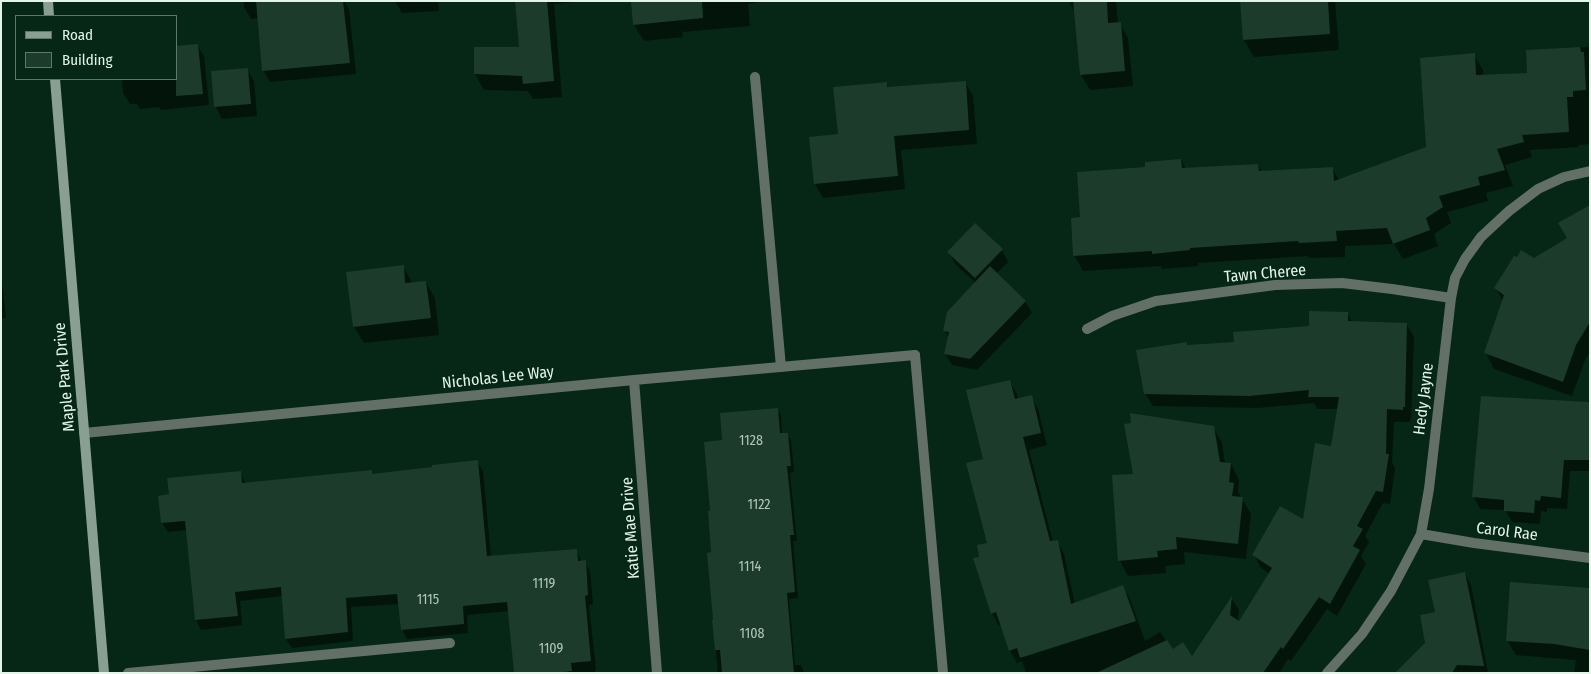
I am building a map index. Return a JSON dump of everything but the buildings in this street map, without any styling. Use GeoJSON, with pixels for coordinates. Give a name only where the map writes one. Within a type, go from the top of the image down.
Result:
{"type":"FeatureCollection","features":[{"type":"Feature","properties":{"kind":"street"},"geometry":{"type":"LineString","coordinates":[[48,1],[50,15]]}},
{"type":"Feature","properties":{"kind":"street"},"geometry":{"type":"LineString","coordinates":[[755,77],[781,367]]}},
{"type":"Feature","properties":{"kind":"street","name":"Maple Park Drive"},"geometry":{"type":"LineString","coordinates":[[55,80],[104,673]]}},
{"type":"Feature","properties":{"kind":"street","name":"Hedy Jayne"},"geometry":{"type":"LineString","coordinates":[[1327,673],[1362,634],[1391,591],[1421,534],[1429,489],[1451,298],[1455,278],[1465,259],[1481,237],[1509,211],[1538,189],[1564,177],[1590,171]]}},
{"type":"Feature","properties":{"kind":"street","name":"Tawn Cheree"},"geometry":{"type":"LineString","coordinates":[[1087,329],[1112,316],[1156,301],[1275,285],[1342,283],[1451,298]]}},
{"type":"Feature","properties":{"kind":"street","name":"Nicholas Lee Way"},"geometry":{"type":"LineString","coordinates":[[84,433],[915,355],[943,673]]}},
{"type":"Feature","properties":{"kind":"street","name":"Katie Mae Drive"},"geometry":{"type":"LineString","coordinates":[[634,380],[657,673]]}},
{"type":"Feature","properties":{"kind":"street","name":"Carol Rae"},"geometry":{"type":"LineString","coordinates":[[1421,534],[1590,558]]}},
{"type":"Feature","properties":{"kind":"street"},"geometry":{"type":"LineString","coordinates":[[128,673],[450,643]]}}]}
